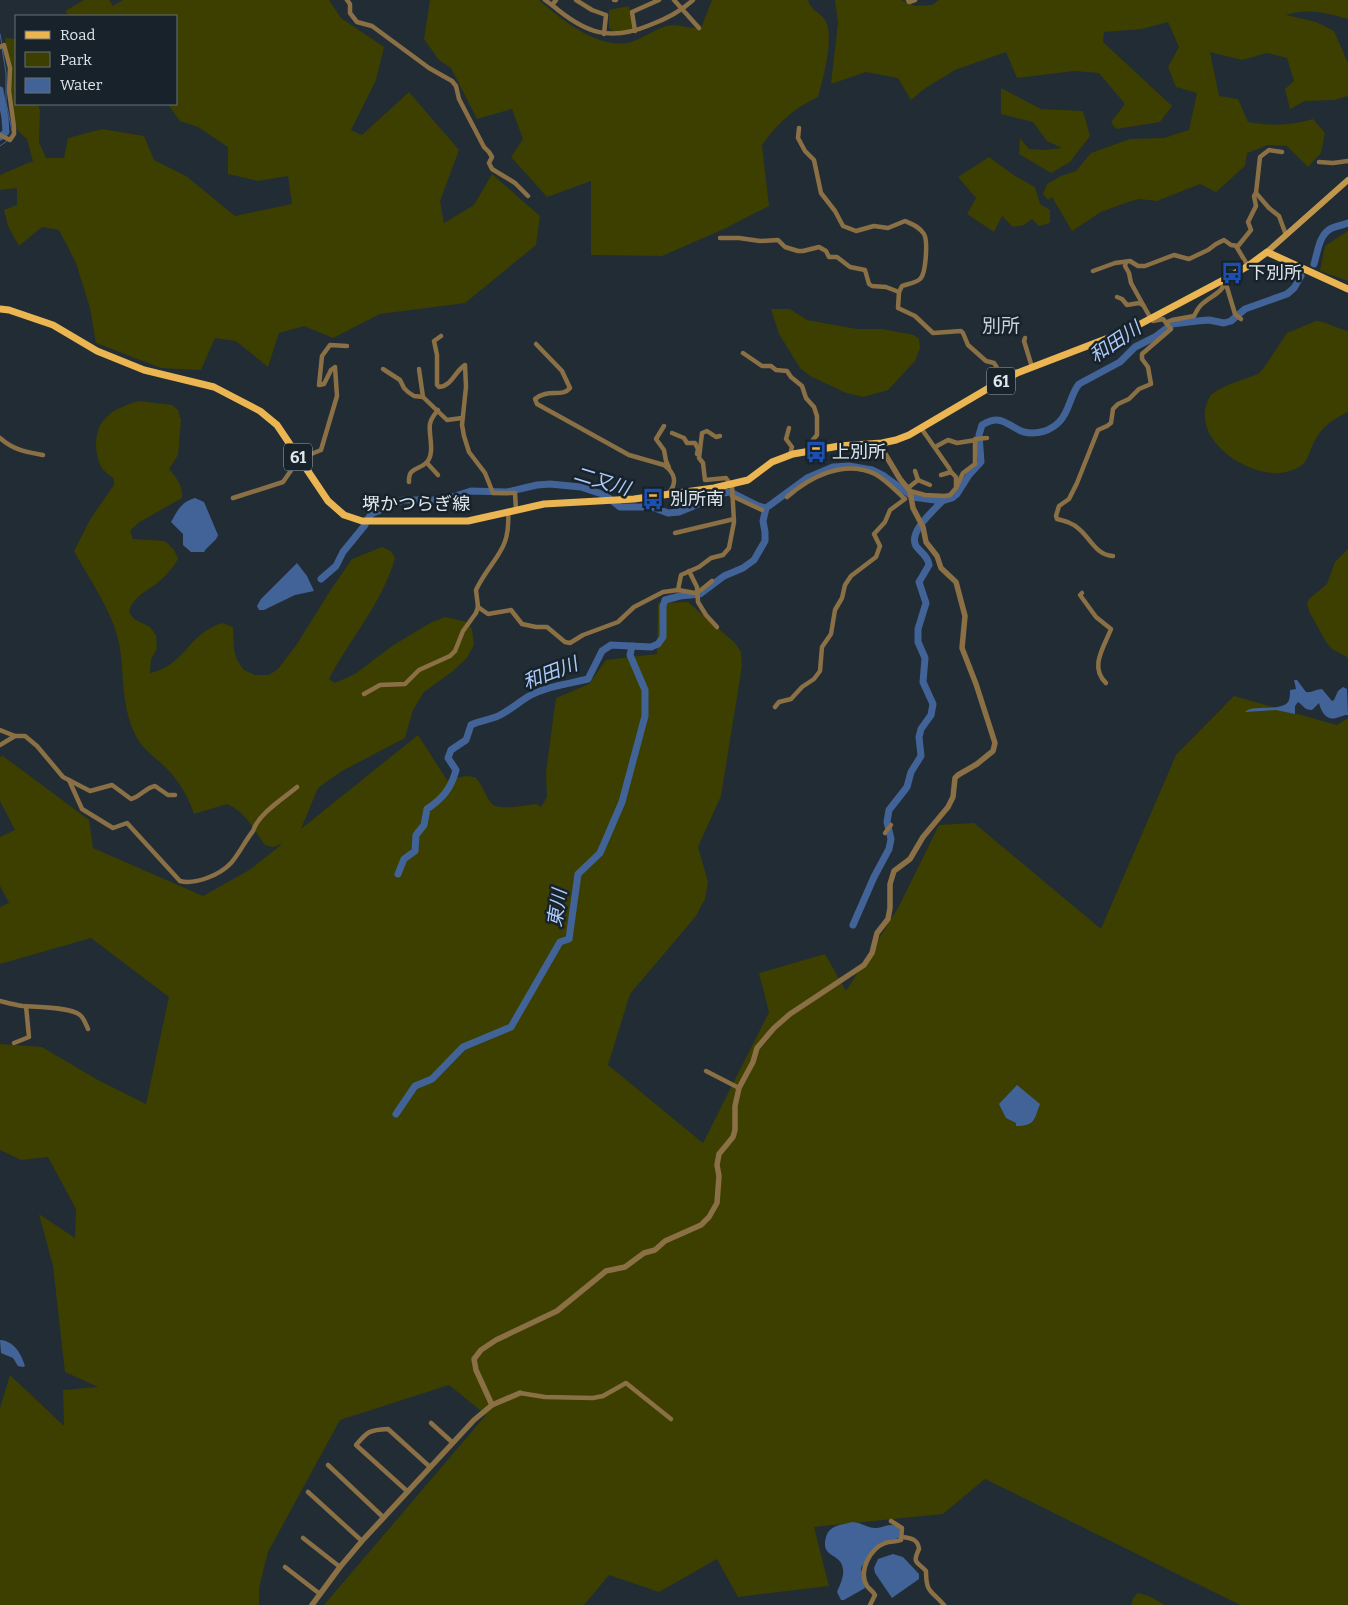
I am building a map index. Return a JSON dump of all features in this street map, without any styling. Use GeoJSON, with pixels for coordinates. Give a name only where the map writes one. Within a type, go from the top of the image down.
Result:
{"type":"FeatureCollection","features":[{"type":"Feature","properties":{"kind":"main road"},"geometry":{"type":"LineString","coordinates":[[1348,180],[1267,252],[1348,289]]}},
{"type":"Feature","properties":{"kind":"main road","name":"堺かつらぎ線"},"geometry":{"type":"LineString","coordinates":[[0,309],[9,310],[53,325],[97,351],[144,370],[198,383],[228,394],[260,411],[277,425],[328,501],[344,515],[362,521],[468,521],[544,504],[618,500],[731,485],[748,480],[763,467],[790,455],[838,446],[882,443],[896,440],[921,428],[1002,380],[1113,338],[1226,281],[1267,252]]}},
{"type":"Feature","properties":{"kind":"street"},"geometry":{"type":"LineString","coordinates":[[347,0],[350,4],[350,13],[357,22],[372,26],[429,68],[452,81],[456,86],[459,99],[480,139],[492,157],[489,163],[492,169],[515,183],[528,196]]}},
{"type":"Feature","properties":{"kind":"street"},"geometry":{"type":"LineString","coordinates":[[545,0],[582,27],[604,34],[635,31],[667,18],[693,0]]}},
{"type":"Feature","properties":{"kind":"street"},"geometry":{"type":"LineString","coordinates":[[552,5],[556,0]]}},
{"type":"Feature","properties":{"kind":"street"},"geometry":{"type":"LineString","coordinates":[[576,0],[592,10],[606,15],[604,34]]}},
{"type":"Feature","properties":{"kind":"street"},"geometry":{"type":"LineString","coordinates":[[635,31],[632,12],[659,0]]}},
{"type":"Feature","properties":{"kind":"street"},"geometry":{"type":"LineString","coordinates":[[674,0],[699,28]]}},
{"type":"Feature","properties":{"kind":"street"},"geometry":{"type":"LineString","coordinates":[[908,0],[910,2],[916,0]]}},
{"type":"Feature","properties":{"kind":"street"},"geometry":{"type":"LineString","coordinates":[[0,47],[4,45],[10,68],[14,134],[10,140],[0,135]]}},
{"type":"Feature","properties":{"kind":"street"},"geometry":{"type":"LineString","coordinates":[[799,128],[798,138],[805,151],[814,160],[821,193],[835,211],[843,226],[856,231],[874,226],[888,228],[905,221],[918,227],[925,235],[926,256],[921,278],[919,281],[902,286],[899,292],[900,300],[898,305],[900,310],[914,316],[933,333],[962,331],[970,347],[986,361],[994,363],[1002,380]]}},
{"type":"Feature","properties":{"kind":"street"},"geometry":{"type":"LineString","coordinates":[[1236,246],[1251,230],[1248,222],[1255,210],[1256,202],[1254,196],[1256,194],[1260,157],[1270,150],[1282,152]]}},
{"type":"Feature","properties":{"kind":"street"},"geometry":{"type":"LineString","coordinates":[[1319,162],[1348,161]]}},
{"type":"Feature","properties":{"kind":"street"},"geometry":{"type":"LineString","coordinates":[[1256,194],[1279,216],[1286,235]]}},
{"type":"Feature","properties":{"kind":"street"},"geometry":{"type":"LineString","coordinates":[[720,238],[760,241],[778,240],[789,249],[803,251],[819,247],[826,251],[831,258],[837,257],[848,266],[865,270],[868,281],[872,286],[882,286],[899,292]]}},
{"type":"Feature","properties":{"kind":"street"},"geometry":{"type":"LineString","coordinates":[[1094,271],[1115,263],[1130,261],[1141,267],[1152,265],[1174,255],[1189,259],[1224,240],[1236,246],[1248,266]]}},
{"type":"Feature","properties":{"kind":"street"},"geometry":{"type":"LineString","coordinates":[[1113,556],[1104,555],[1074,525],[1057,519],[1056,512],[1059,506],[1069,499],[1098,430],[1111,423],[1113,410],[1118,404],[1129,399],[1139,389],[1151,384],[1148,367],[1141,356],[1171,330],[1167,322],[1161,318],[1153,322],[1151,319],[1132,284],[1125,266],[1126,262]]}},
{"type":"Feature","properties":{"kind":"street"},"geometry":{"type":"LineString","coordinates":[[1226,281],[1235,314],[1241,319]]}},
{"type":"Feature","properties":{"kind":"street"},"geometry":{"type":"LineString","coordinates":[[1167,322],[1194,316],[1200,306],[1220,292],[1226,281]]}},
{"type":"Feature","properties":{"kind":"street"},"geometry":{"type":"LineString","coordinates":[[1117,297],[1122,299],[1127,305],[1139,303],[1143,305]]}},
{"type":"Feature","properties":{"kind":"street"},"geometry":{"type":"LineString","coordinates":[[441,336],[434,341],[438,355],[437,385],[439,387],[446,386],[461,367],[465,365],[466,387],[462,418],[464,436],[469,452],[485,473],[493,493],[515,493],[516,510]]}},
{"type":"Feature","properties":{"kind":"street"},"geometry":{"type":"LineString","coordinates":[[1025,338],[1024,341],[1032,368]]}},
{"type":"Feature","properties":{"kind":"street"},"geometry":{"type":"LineString","coordinates":[[536,344],[562,371],[570,388],[565,392],[541,394],[535,399],[537,404],[630,455],[664,465],[669,469]]}},
{"type":"Feature","properties":{"kind":"street"},"geometry":{"type":"LineString","coordinates":[[233,498],[283,482],[299,459],[321,450],[337,396],[335,368],[331,370],[324,384],[319,385],[322,356],[330,345],[347,346]]}},
{"type":"Feature","properties":{"kind":"street"},"geometry":{"type":"LineString","coordinates":[[743,353],[762,366],[771,366],[776,370],[787,371],[791,378],[802,386],[806,398],[812,403],[817,416],[816,435],[808,451]]}},
{"type":"Feature","properties":{"kind":"street"},"geometry":{"type":"LineString","coordinates":[[383,369],[400,380],[408,392],[414,396],[423,397],[447,420],[462,418]]}},
{"type":"Feature","properties":{"kind":"street"},"geometry":{"type":"LineString","coordinates":[[418,369],[423,397]]}},
{"type":"Feature","properties":{"kind":"street"},"geometry":{"type":"LineString","coordinates":[[409,482],[413,470],[427,463],[430,457],[432,441],[429,435],[430,425],[432,418],[438,410]]}},
{"type":"Feature","properties":{"kind":"street"},"geometry":{"type":"LineString","coordinates":[[664,426],[656,440],[664,450],[669,469],[675,480],[667,495]]}},
{"type":"Feature","properties":{"kind":"street"},"geometry":{"type":"LineString","coordinates":[[789,428],[786,439],[792,447],[790,455]]}},
{"type":"Feature","properties":{"kind":"street"},"geometry":{"type":"LineString","coordinates":[[921,428],[946,461],[951,472],[956,476],[956,488]]}},
{"type":"Feature","properties":{"kind":"street"},"geometry":{"type":"LineString","coordinates":[[699,458],[702,433],[707,431],[716,437],[720,436]]}},
{"type":"Feature","properties":{"kind":"street"},"geometry":{"type":"LineString","coordinates":[[672,433],[684,438],[687,443],[695,443],[698,449],[697,456],[703,463],[705,480],[726,478],[731,485],[734,518],[731,544],[726,553],[709,559],[699,567],[681,575],[678,590]]}},
{"type":"Feature","properties":{"kind":"street"},"geometry":{"type":"LineString","coordinates":[[0,438],[6,444],[21,451],[42,455]]}},
{"type":"Feature","properties":{"kind":"street"},"geometry":{"type":"LineString","coordinates":[[935,448],[950,440],[957,443],[987,438]]}},
{"type":"Feature","properties":{"kind":"street"},"geometry":{"type":"LineString","coordinates":[[909,491],[925,495],[945,496],[953,493],[964,474],[976,464],[976,440]]}},
{"type":"Feature","properties":{"kind":"street"},"geometry":{"type":"LineString","coordinates":[[492,1405],[476,1370],[474,1359],[481,1350],[496,1340],[556,1311],[606,1271],[625,1267],[644,1253],[655,1250],[665,1241],[701,1225],[710,1217],[716,1203],[719,1154],[733,1137],[735,1130],[735,1106],[739,1088],[753,1062],[757,1048],[774,1028],[790,1014],[864,965],[872,953],[878,934],[888,918],[890,884],[894,871],[910,859],[923,837],[948,808],[953,797],[954,778],[965,769],[981,761],[995,747],[976,684],[962,648],[965,616],[956,582],[941,568],[937,556],[926,542],[923,527],[915,513],[909,491],[885,454],[882,443]]}},
{"type":"Feature","properties":{"kind":"street"},"geometry":{"type":"LineString","coordinates":[[427,463],[438,475]]}},
{"type":"Feature","properties":{"kind":"street"},"geometry":{"type":"LineString","coordinates":[[787,497],[800,486],[840,468],[876,475],[905,499],[912,502]]}},
{"type":"Feature","properties":{"kind":"street"},"geometry":{"type":"LineString","coordinates":[[915,471],[918,480],[930,485]]}},
{"type":"Feature","properties":{"kind":"street"},"geometry":{"type":"LineString","coordinates":[[941,475],[951,472]]}},
{"type":"Feature","properties":{"kind":"street"},"geometry":{"type":"LineString","coordinates":[[909,491],[918,480]]}},
{"type":"Feature","properties":{"kind":"street"},"geometry":{"type":"LineString","coordinates":[[732,496],[762,510]]}},
{"type":"Feature","properties":{"kind":"street"},"geometry":{"type":"LineString","coordinates":[[775,707],[779,702],[791,699],[802,687],[814,679],[820,671],[822,647],[831,634],[835,610],[842,598],[845,585],[851,576],[876,557],[880,546],[874,534],[885,522],[890,510],[905,499]]}},
{"type":"Feature","properties":{"kind":"street"},"geometry":{"type":"LineString","coordinates":[[364,694],[380,685],[405,684],[419,670],[450,656],[455,650],[462,631],[476,613],[478,607],[476,590],[503,549],[509,526],[508,512]]}},
{"type":"Feature","properties":{"kind":"street"},"geometry":{"type":"LineString","coordinates":[[675,533],[734,518]]}},
{"type":"Feature","properties":{"kind":"street"},"geometry":{"type":"LineString","coordinates":[[689,571],[696,584],[698,602],[717,627]]}},
{"type":"Feature","properties":{"kind":"street"},"geometry":{"type":"LineString","coordinates":[[478,607],[488,614],[511,610],[522,624],[547,627],[565,642],[570,643],[583,635],[618,622],[634,607],[663,592],[678,590],[697,592],[712,581]]}},
{"type":"Feature","properties":{"kind":"street"},"geometry":{"type":"LineString","coordinates":[[1082,593],[1080,595],[1096,616],[1111,630],[1097,663],[1098,670],[1106,683]]}},
{"type":"Feature","properties":{"kind":"street"},"geometry":{"type":"LineString","coordinates":[[0,730],[15,736],[25,736],[37,746],[57,771],[90,791],[112,785],[131,799],[147,788],[154,786],[168,795],[175,795]]}},
{"type":"Feature","properties":{"kind":"street"},"geometry":{"type":"LineString","coordinates":[[0,745],[15,736]]}},
{"type":"Feature","properties":{"kind":"street"},"geometry":{"type":"LineString","coordinates":[[69,780],[82,809],[113,828],[127,823],[154,855],[167,865],[180,881],[186,882],[210,876],[230,864],[253,831],[254,825],[271,807],[297,787]]}},
{"type":"Feature","properties":{"kind":"street"},"geometry":{"type":"LineString","coordinates":[[885,832],[890,825]]}},
{"type":"Feature","properties":{"kind":"street"},"geometry":{"type":"LineString","coordinates":[[0,1001],[76,1014],[80,1016],[88,1029]]}},
{"type":"Feature","properties":{"kind":"street"},"geometry":{"type":"LineString","coordinates":[[14,1043],[29,1037],[28,1010],[26,1006]]}},
{"type":"Feature","properties":{"kind":"street"},"geometry":{"type":"LineString","coordinates":[[706,1072],[739,1088]]}},
{"type":"Feature","properties":{"kind":"street"},"geometry":{"type":"LineString","coordinates":[[312,1605],[340,1567],[407,1491],[474,1420],[492,1405],[520,1393],[545,1397],[594,1398],[602,1396],[626,1383],[671,1419]]}},
{"type":"Feature","properties":{"kind":"street"},"geometry":{"type":"LineString","coordinates":[[431,1423],[453,1443]]}},
{"type":"Feature","properties":{"kind":"street"},"geometry":{"type":"LineString","coordinates":[[407,1491],[356,1445],[368,1431],[388,1429],[430,1467]]}},
{"type":"Feature","properties":{"kind":"street"},"geometry":{"type":"LineString","coordinates":[[328,1465],[384,1517]]}},
{"type":"Feature","properties":{"kind":"street"},"geometry":{"type":"LineString","coordinates":[[308,1492],[362,1541]]}},
{"type":"Feature","properties":{"kind":"street"},"geometry":{"type":"LineString","coordinates":[[870,1605],[875,1595],[868,1587],[864,1576],[864,1566],[874,1552],[882,1545],[897,1542],[902,1537],[902,1528],[891,1521]]}},
{"type":"Feature","properties":{"kind":"street"},"geometry":{"type":"LineString","coordinates":[[902,1537],[912,1538],[916,1542],[919,1549],[915,1559],[916,1562],[926,1571],[926,1584],[928,1588],[944,1605]]}},
{"type":"Feature","properties":{"kind":"street"},"geometry":{"type":"LineString","coordinates":[[303,1538],[340,1567]]}},
{"type":"Feature","properties":{"kind":"street"},"geometry":{"type":"LineString","coordinates":[[285,1568],[320,1594]]}},
{"type":"Feature","properties":{"kind":"green space"},"geometry":{"type":"Polygon","coordinates":[[[84,0],[109,0],[113,6],[123,0],[329,0],[341,18],[384,47],[376,80],[351,130],[362,135],[409,92],[459,150],[440,201],[444,223],[474,205],[492,174],[540,216],[536,245],[465,303],[380,314],[333,338],[304,326],[279,333],[268,367],[236,341],[215,338],[201,370],[161,368],[96,343],[90,308],[76,263],[59,230],[42,227],[19,246],[8,226],[4,210],[17,205],[17,188],[0,190],[0,175],[33,161],[27,139],[18,131],[12,112],[5,38],[15,39],[15,105],[38,105],[40,111],[39,142],[46,158],[64,158],[68,138],[102,129],[144,136],[154,160],[186,176],[235,216],[292,204],[288,176],[258,181],[228,174],[228,147],[198,127],[180,121],[169,105],[178,105],[178,15],[68,15],[65,11],[84,0]]]}},
{"type":"Feature","properties":{"kind":"green space"},"geometry":{"type":"Polygon","coordinates":[[[430,0],[539,0],[581,32],[606,42],[619,44],[631,42],[666,26],[675,25],[701,28],[712,0],[808,0],[811,6],[825,20],[828,27],[827,57],[818,97],[801,106],[787,117],[774,129],[762,145],[769,206],[726,228],[662,256],[591,255],[591,181],[547,197],[511,157],[523,139],[512,109],[477,119],[451,68],[439,60],[424,39],[430,0]]]}},
{"type":"Feature","properties":{"kind":"green space"},"geometry":{"type":"Polygon","coordinates":[[[835,0],[901,0],[915,6],[932,5],[939,0],[1348,0],[1348,19],[1324,13],[1310,12],[1286,15],[1316,22],[1334,31],[1348,63],[1348,96],[1334,100],[1305,101],[1290,109],[1285,89],[1294,81],[1287,58],[1267,53],[1242,60],[1210,52],[1219,96],[1238,99],[1248,122],[1280,125],[1313,119],[1325,133],[1321,153],[1308,167],[1287,146],[1268,145],[1247,153],[1245,166],[1216,192],[1200,184],[1157,201],[1139,199],[1101,212],[1072,231],[1052,197],[1048,200],[1043,194],[1047,184],[1061,176],[1076,171],[1091,153],[1130,139],[1164,138],[1189,130],[1197,93],[1176,87],[1168,67],[1179,47],[1168,22],[1142,29],[1104,32],[1103,42],[1172,106],[1160,122],[1116,129],[1111,122],[1125,104],[1099,73],[1074,71],[1017,78],[1006,52],[955,70],[924,89],[911,100],[898,78],[866,72],[831,84],[838,23],[835,0]]]}},
{"type":"Feature","properties":{"kind":"green space"},"geometry":{"type":"Polygon","coordinates":[[[629,6],[633,30],[614,32],[609,28],[609,10],[629,6]]]}},
{"type":"Feature","properties":{"kind":"green space"},"geometry":{"type":"Polygon","coordinates":[[[1001,88],[1041,109],[1083,111],[1090,136],[1070,162],[1051,173],[1019,154],[1020,138],[1029,149],[1062,148],[1047,141],[1033,122],[1001,114],[1001,88]]]}},
{"type":"Feature","properties":{"kind":"green space"},"geometry":{"type":"Polygon","coordinates":[[[989,157],[1015,176],[1035,187],[1040,204],[1050,210],[1050,223],[1039,226],[1032,219],[1024,225],[1013,227],[1002,216],[994,232],[967,214],[976,198],[958,177],[989,157]]]}},
{"type":"Feature","properties":{"kind":"green space"},"geometry":{"type":"Polygon","coordinates":[[[1348,231],[1348,281],[1320,271],[1325,246],[1348,231]]]}},
{"type":"Feature","properties":{"kind":"green space"},"geometry":{"type":"Polygon","coordinates":[[[771,309],[790,309],[807,320],[857,329],[882,329],[914,335],[919,339],[920,348],[915,361],[888,390],[863,397],[846,393],[810,376],[800,368],[779,334],[771,309]]]}},
{"type":"Feature","properties":{"kind":"green space"},"geometry":{"type":"Polygon","coordinates":[[[1316,321],[1348,331],[1348,412],[1334,419],[1323,429],[1316,438],[1307,460],[1300,467],[1286,472],[1273,473],[1245,466],[1220,448],[1211,437],[1206,424],[1205,411],[1208,400],[1212,394],[1222,388],[1258,374],[1287,333],[1316,321]]]}},
{"type":"Feature","properties":{"kind":"green space"},"geometry":{"type":"Polygon","coordinates":[[[139,401],[172,405],[178,410],[181,420],[178,455],[169,469],[179,482],[182,498],[138,523],[130,531],[133,539],[165,541],[174,550],[178,559],[162,579],[133,602],[129,612],[134,619],[150,627],[156,635],[157,649],[151,659],[150,673],[171,664],[202,634],[222,623],[233,627],[234,650],[237,660],[244,670],[255,675],[269,675],[278,669],[297,644],[352,559],[382,547],[391,551],[395,558],[390,574],[383,590],[329,679],[335,683],[355,674],[392,646],[430,623],[445,617],[467,622],[472,629],[474,645],[466,659],[424,692],[413,710],[405,738],[342,771],[318,788],[301,829],[418,735],[447,780],[466,776],[475,777],[492,804],[496,806],[507,807],[536,804],[541,807],[547,797],[546,772],[556,698],[589,684],[606,660],[657,654],[658,603],[688,602],[735,643],[741,652],[742,666],[721,796],[698,847],[708,882],[705,899],[696,916],[630,994],[608,1065],[703,1143],[769,1012],[759,973],[825,954],[846,991],[898,908],[939,825],[974,823],[1101,929],[1176,755],[1234,696],[1337,725],[1348,718],[1348,1605],[1240,1605],[985,1479],[943,1514],[814,1527],[829,1586],[738,1597],[717,1559],[659,1592],[609,1575],[584,1605],[324,1605],[486,1415],[449,1385],[340,1420],[268,1552],[259,1588],[259,1605],[0,1605],[0,1408],[10,1375],[64,1426],[63,1390],[98,1387],[65,1372],[53,1266],[39,1214],[75,1238],[76,1209],[48,1157],[21,1160],[0,1150],[0,1044],[42,1047],[96,1079],[146,1104],[169,997],[91,938],[0,964],[0,907],[9,903],[0,886],[0,837],[15,830],[0,801],[0,757],[3,756],[89,820],[93,848],[203,896],[251,869],[282,844],[273,847],[265,845],[244,816],[234,807],[227,804],[194,814],[186,794],[174,776],[138,740],[127,712],[121,655],[112,619],[74,551],[91,518],[114,485],[114,479],[99,463],[96,445],[99,427],[115,411],[139,401]]]}},
{"type":"Feature","properties":{"kind":"green space"},"geometry":{"type":"Polygon","coordinates":[[[1348,549],[1348,660],[1347,657],[1332,649],[1326,642],[1307,604],[1309,599],[1327,584],[1335,562],[1348,549]]]}},
{"type":"Feature","properties":{"kind":"green space"},"geometry":{"type":"Polygon","coordinates":[[[1138,1593],[1149,1596],[1165,1605],[1131,1605],[1133,1598],[1138,1593]]]}},
{"type":"Feature","properties":{"kind":"water"},"geometry":{"type":"Polygon","coordinates":[[[195,498],[204,502],[218,535],[216,540],[204,552],[191,552],[183,545],[183,534],[171,522],[183,504],[195,498]]]}},
{"type":"Feature","properties":{"kind":"water"},"geometry":{"type":"Polygon","coordinates":[[[297,563],[307,576],[314,591],[295,595],[264,610],[259,610],[257,606],[261,599],[297,563]]]}},
{"type":"Feature","properties":{"kind":"water"},"geometry":{"type":"Polygon","coordinates":[[[1294,680],[1297,680],[1306,692],[1322,689],[1332,701],[1343,687],[1347,689],[1348,715],[1332,719],[1327,717],[1319,703],[1312,710],[1309,710],[1298,702],[1295,706],[1295,714],[1276,710],[1245,712],[1254,708],[1284,705],[1289,701],[1290,690],[1296,689],[1294,680]]]}},
{"type":"Feature","properties":{"kind":"water"},"geometry":{"type":"Polygon","coordinates":[[[1017,1085],[1040,1104],[1033,1121],[1022,1126],[1016,1126],[1016,1123],[1006,1118],[999,1104],[1017,1085]]]}},
{"type":"Feature","properties":{"kind":"water"},"geometry":{"type":"Polygon","coordinates":[[[0,1340],[16,1348],[25,1366],[18,1366],[13,1358],[1,1353],[0,1340]]]}},
{"type":"Feature","properties":{"kind":"water"},"geometry":{"type":"Polygon","coordinates":[[[852,1522],[874,1528],[889,1525],[895,1526],[900,1530],[899,1538],[882,1542],[872,1551],[861,1568],[865,1588],[841,1600],[837,1592],[843,1569],[839,1560],[828,1552],[825,1544],[830,1530],[836,1526],[852,1522]]]}},
{"type":"Feature","properties":{"kind":"water"},"geometry":{"type":"Polygon","coordinates":[[[893,1554],[903,1557],[919,1574],[919,1579],[892,1598],[875,1573],[874,1568],[878,1559],[893,1554]]]}},
{"type":"Feature","properties":{"kind":"waterway"},"geometry":{"type":"LineString","coordinates":[[0,34],[2,45]]}},
{"type":"Feature","properties":{"kind":"waterway"},"geometry":{"type":"LineString","coordinates":[[2,48],[6,73],[6,102],[12,131]]}},
{"type":"Feature","properties":{"kind":"waterway"},"geometry":{"type":"LineString","coordinates":[[0,90],[6,132],[0,137]]}},
{"type":"Feature","properties":{"kind":"waterway"},"geometry":{"type":"LineString","coordinates":[[0,146],[7,141]]}},
{"type":"Feature","properties":{"kind":"waterway","name":"和田川"},"geometry":{"type":"LineString","coordinates":[[1314,264],[1324,234],[1332,228],[1348,223]]}},
{"type":"Feature","properties":{"kind":"waterway","name":"和田川"},"geometry":{"type":"LineString","coordinates":[[398,874],[404,859],[415,851],[416,835],[424,825],[427,809],[449,788],[456,770],[448,758],[451,750],[466,740],[471,725],[500,715],[536,693],[588,679],[602,651],[611,645],[651,647],[658,644],[663,637],[663,606],[665,600],[700,594],[724,576],[743,568],[754,560],[765,541],[763,521],[766,508],[807,478],[833,467],[849,466],[872,470],[884,476],[913,497],[942,501],[952,498],[981,462],[979,435],[982,425],[1000,420],[1024,432],[1034,433],[1048,430],[1063,417],[1079,384],[1120,362],[1135,347],[1155,337],[1172,324],[1209,320],[1224,323],[1231,321],[1245,309],[1287,294],[1294,288],[1301,276]]}},
{"type":"Feature","properties":{"kind":"waterway","name":"二又川"},"geometry":{"type":"LineString","coordinates":[[368,519],[371,514],[403,500],[443,500],[471,491],[507,492],[550,484],[581,487],[605,495],[620,507],[652,507],[668,513],[679,512],[723,493],[730,492],[766,508]]}},
{"type":"Feature","properties":{"kind":"waterway"},"geometry":{"type":"LineString","coordinates":[[853,925],[874,877],[889,849],[891,839],[887,822],[889,810],[907,787],[911,772],[921,756],[919,737],[921,729],[931,715],[933,704],[923,682],[925,658],[918,642],[918,629],[926,603],[919,582],[929,565],[926,557],[916,546],[914,540],[919,528],[942,501]]}},
{"type":"Feature","properties":{"kind":"waterway","name":"二又川"},"geometry":{"type":"LineString","coordinates":[[321,579],[336,566],[343,552],[365,525]]}},
{"type":"Feature","properties":{"kind":"waterway","name":"東川"},"geometry":{"type":"LineString","coordinates":[[396,1114],[415,1086],[432,1079],[463,1047],[511,1027],[560,942],[569,939],[578,874],[600,853],[622,802],[645,716],[645,690],[630,655],[632,646]]}},
{"type":"Feature","properties":{"kind":"place","name":"下別所"},"geometry":{"type":"Point","coordinates":[1232,273]}},
{"type":"Feature","properties":{"kind":"place","name":"上別所"},"geometry":{"type":"Point","coordinates":[816,452]}},
{"type":"Feature","properties":{"kind":"place","name":"別所南"},"geometry":{"type":"Point","coordinates":[653,499]}},
{"type":"Feature","properties":{"kind":"district","name":"別所"},"geometry":{"type":"Point","coordinates":[1001,325]}}]}
